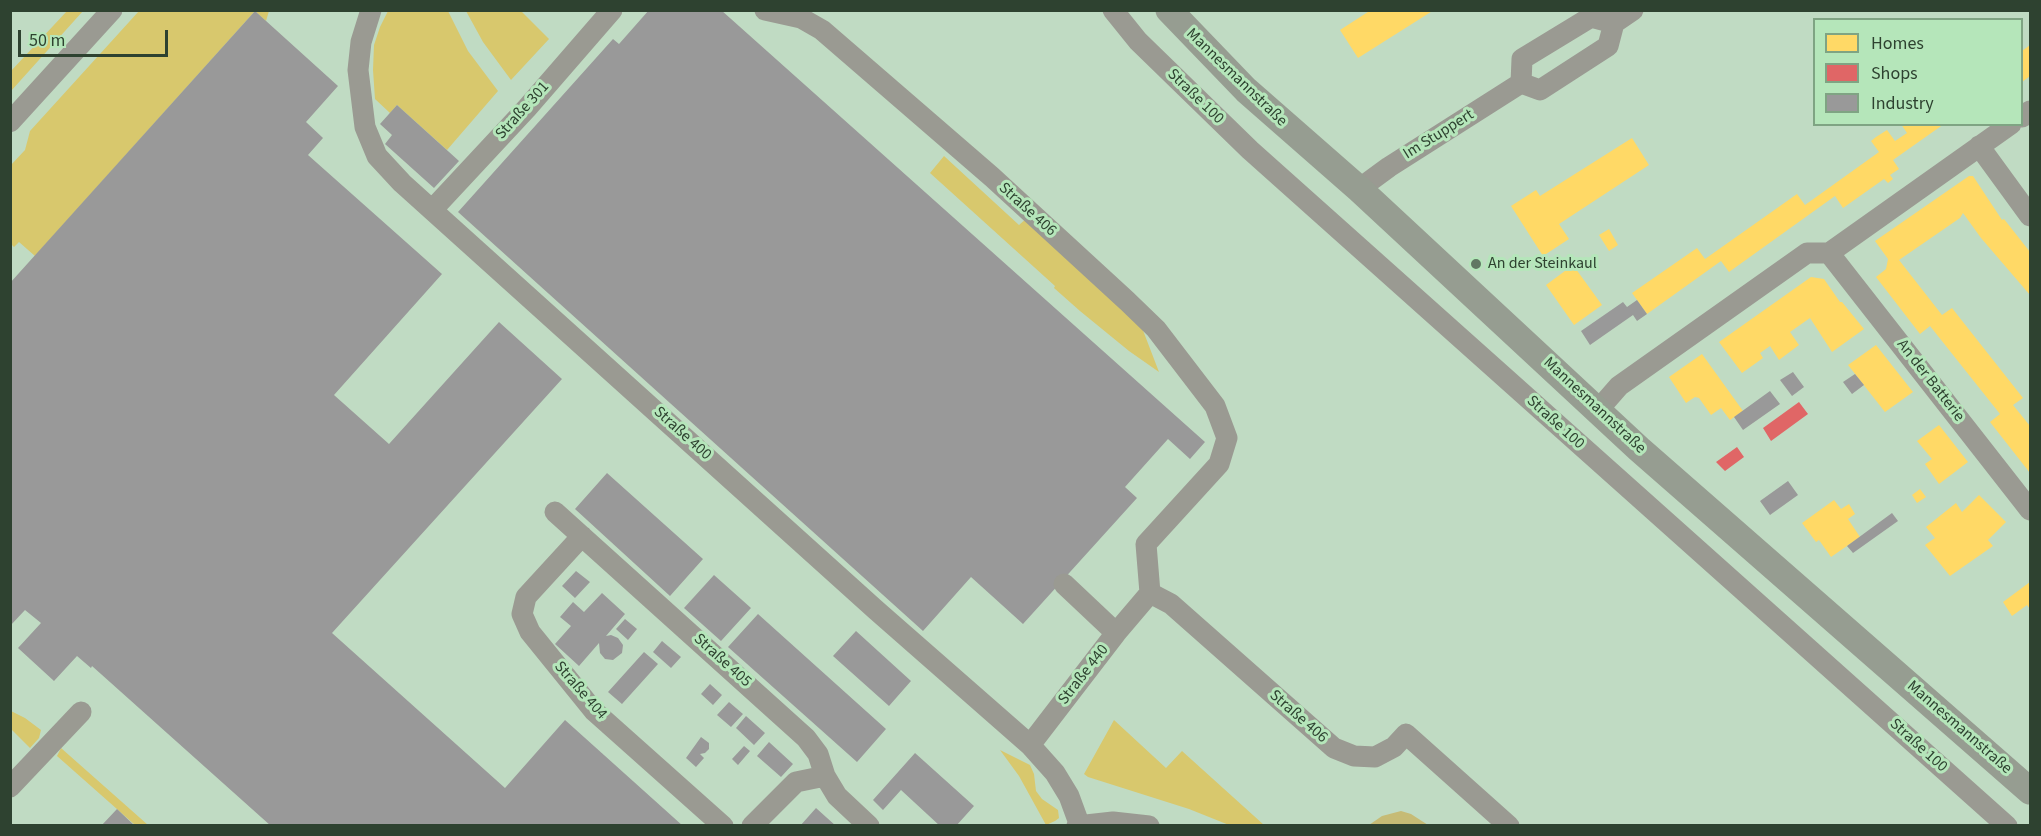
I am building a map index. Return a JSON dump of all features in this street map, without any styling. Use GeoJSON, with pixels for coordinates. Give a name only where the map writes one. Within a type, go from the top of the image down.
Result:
{"type":"FeatureCollection","features":[{"type":"Feature","properties":{"kind":"main road","name":"Mannesmannstraße"},"geometry":{"type":"LineString","coordinates":[[1168,10],[1246,90],[1359,189],[1639,449],[2031,791]]}},
{"type":"Feature","properties":{"kind":"street"},"geometry":{"type":"LineString","coordinates":[[10,122],[112,10]]}},
{"type":"Feature","properties":{"kind":"street","name":"Straße 400"},"geometry":{"type":"LineString","coordinates":[[371,10],[361,42],[358,70],[365,128],[377,156],[402,183],[876,610],[1030,745],[1055,773],[1069,796],[1079,825]]}},
{"type":"Feature","properties":{"kind":"street","name":"Straße 301"},"geometry":{"type":"LineString","coordinates":[[432,210],[612,10]]}},
{"type":"Feature","properties":{"kind":"street","name":"Straße 406"},"geometry":{"type":"LineString","coordinates":[[765,10],[801,18],[817,27],[992,177],[1156,329],[1215,406],[1227,438],[1219,464],[1146,544],[1150,593],[1171,604],[1334,748],[1354,756],[1375,757],[1394,747],[1406,734],[1509,825]]}},
{"type":"Feature","properties":{"kind":"street","name":"Straße 100"},"geometry":{"type":"LineString","coordinates":[[1113,10],[1138,41],[1250,150],[2007,825]]}},
{"type":"Feature","properties":{"kind":"street"},"geometry":{"type":"LineString","coordinates":[[1614,23],[1592,17],[1522,59],[1521,83],[1540,90],[1608,46],[1614,23],[1634,10]]}},
{"type":"Feature","properties":{"kind":"street","name":"Im Stuppert"},"geometry":{"type":"LineString","coordinates":[[1359,189],[1389,166],[1521,83]]}},
{"type":"Feature","properties":{"kind":"street"},"geometry":{"type":"LineString","coordinates":[[1598,410],[1619,386],[1808,253],[1829,253],[2008,126]]}},
{"type":"Feature","properties":{"kind":"street"},"geometry":{"type":"LineString","coordinates":[[1979,146],[2031,216]]}},
{"type":"Feature","properties":{"kind":"street","name":"An der Batterie"},"geometry":{"type":"LineString","coordinates":[[1829,253],[2031,510]]}},
{"type":"Feature","properties":{"kind":"street","name":"Straße 405"},"geometry":{"type":"LineString","coordinates":[[555,512],[806,738],[818,754],[825,776],[837,796],[868,825]]}},
{"type":"Feature","properties":{"kind":"street","name":"Straße 404"},"geometry":{"type":"LineString","coordinates":[[582,536],[526,597],[522,614],[530,632],[594,711],[723,825]]}},
{"type":"Feature","properties":{"kind":"street","name":"Straße 440"},"geometry":{"type":"LineString","coordinates":[[1030,745],[1116,633],[1065,584]]}},
{"type":"Feature","properties":{"kind":"street"},"geometry":{"type":"LineString","coordinates":[[1116,633],[1150,593]]}},
{"type":"Feature","properties":{"kind":"street"},"geometry":{"type":"LineString","coordinates":[[10,787],[81,712]]}},
{"type":"Feature","properties":{"kind":"street"},"geometry":{"type":"LineString","coordinates":[[752,825],[796,782],[825,776]]}},
{"type":"Feature","properties":{"kind":"street"},"geometry":{"type":"LineString","coordinates":[[1079,825],[1113,822],[1149,825]]}},
{"type":"Feature","properties":{"kind":"shaded area"},"geometry":{"type":"Polygon","coordinates":[[[67,11],[83,11],[11,91],[11,71],[67,11]]]}},
{"type":"Feature","properties":{"kind":"shaded area"},"geometry":{"type":"Polygon","coordinates":[[[139,11],[255,11],[35,256],[19,242],[14,247],[11,244],[10,166],[25,150],[30,131],[139,11]]]}},
{"type":"Feature","properties":{"kind":"shaded area"},"geometry":{"type":"Polygon","coordinates":[[[255,11],[269,11],[266,21],[255,11]]]}},
{"type":"Feature","properties":{"kind":"shaded area"},"geometry":{"type":"Polygon","coordinates":[[[388,11],[448,11],[468,51],[498,91],[447,150],[397,105],[390,113],[375,99],[374,45],[388,11]]]}},
{"type":"Feature","properties":{"kind":"shaded area"},"geometry":{"type":"Polygon","coordinates":[[[466,11],[521,11],[549,39],[511,80],[483,42],[466,11]]]}},
{"type":"Feature","properties":{"kind":"shaded area"},"geometry":{"type":"Polygon","coordinates":[[[944,156],[1019,225],[1027,218],[1139,320],[1159,372],[1080,311],[930,173],[944,156]]]}},
{"type":"Feature","properties":{"kind":"shaded area"},"geometry":{"type":"Polygon","coordinates":[[[11,711],[41,730],[39,738],[30,748],[11,729],[11,711]]]}},
{"type":"Feature","properties":{"kind":"shaded area"},"geometry":{"type":"Polygon","coordinates":[[[1114,720],[1166,768],[1182,751],[1264,825],[1229,825],[1189,809],[1088,777],[1084,774],[1114,720]]]}},
{"type":"Feature","properties":{"kind":"shaded area"},"geometry":{"type":"Polygon","coordinates":[[[61,748],[148,825],[135,825],[57,756],[61,748]]]}},
{"type":"Feature","properties":{"kind":"shaded area"},"geometry":{"type":"Polygon","coordinates":[[[1000,750],[1030,765],[1034,774],[1036,791],[1042,799],[1058,810],[1059,818],[1046,825],[1019,776],[1000,750]]]}},
{"type":"Feature","properties":{"kind":"shaded area"},"geometry":{"type":"Polygon","coordinates":[[[1401,811],[1411,814],[1428,825],[1369,825],[1382,816],[1401,811]]]}},
{"type":"Feature","properties":{"kind":"building: Homes"},"geometry":{"type":"Polygon","coordinates":[[[1371,10],[1434,10],[1358,58],[1340,30],[1371,10]]]}},
{"type":"Feature","properties":{"kind":"building: Homes"},"geometry":{"type":"Polygon","coordinates":[[[2030,45],[2030,76],[2023,81],[2023,50],[2030,45]]]}},
{"type":"Feature","properties":{"kind":"building: Homes"},"geometry":{"type":"Polygon","coordinates":[[[1902,126],[1941,126],[1893,160],[1899,169],[1890,175],[1893,179],[1888,183],[1884,179],[1843,208],[1835,196],[1729,272],[1721,261],[1647,314],[1632,293],[1697,248],[1705,259],[1797,194],[1805,205],[1879,152],[1871,141],[1887,130],[1895,141],[1907,133],[1902,126]]]}},
{"type":"Feature","properties":{"kind":"building: Homes"},"geometry":{"type":"Polygon","coordinates":[[[1632,138],[1649,165],[1559,224],[1569,239],[1543,256],[1511,206],[1536,190],[1540,196],[1632,138]]]}},
{"type":"Feature","properties":{"kind":"building: Homes"},"geometry":{"type":"Polygon","coordinates":[[[1969,176],[1973,176],[2002,220],[2004,219],[2030,252],[2030,295],[1981,238],[1963,213],[1960,218],[1899,260],[1942,315],[1952,308],[2023,398],[2013,405],[2030,426],[2030,473],[1990,422],[2000,414],[1930,326],[1920,334],[1876,277],[1886,269],[1888,259],[1875,241],[1969,176]]]}},
{"type":"Feature","properties":{"kind":"building: Homes"},"geometry":{"type":"Polygon","coordinates":[[[1609,229],[1618,245],[1609,251],[1599,235],[1609,229]]]}},
{"type":"Feature","properties":{"kind":"building: Homes"},"geometry":{"type":"Polygon","coordinates":[[[1573,265],[1602,305],[1574,325],[1546,285],[1573,265]]]}},
{"type":"Feature","properties":{"kind":"building: Homes"},"geometry":{"type":"Polygon","coordinates":[[[1811,277],[1824,279],[1840,302],[1864,329],[1832,352],[1810,318],[1790,332],[1799,345],[1779,360],[1770,346],[1760,353],[1763,358],[1742,373],[1719,342],[1811,277]]]}},
{"type":"Feature","properties":{"kind":"building: Homes"},"geometry":{"type":"Polygon","coordinates":[[[1876,345],[1913,392],[1885,412],[1848,365],[1876,345]]]}},
{"type":"Feature","properties":{"kind":"building: Homes"},"geometry":{"type":"Polygon","coordinates":[[[1702,354],[1743,411],[1730,420],[1721,408],[1711,415],[1699,398],[1695,397],[1686,403],[1669,377],[1702,354]]]}},
{"type":"Feature","properties":{"kind":"building: Homes"},"geometry":{"type":"Polygon","coordinates":[[[1939,425],[1968,462],[1939,484],[1925,464],[1932,459],[1917,441],[1939,425]]]}},
{"type":"Feature","properties":{"kind":"building: Homes"},"geometry":{"type":"Polygon","coordinates":[[[1920,489],[1926,497],[1917,503],[1912,495],[1920,489]]]}},
{"type":"Feature","properties":{"kind":"building: Homes"},"geometry":{"type":"Polygon","coordinates":[[[1979,495],[2006,522],[1988,540],[1993,546],[1950,576],[1925,545],[1935,538],[1926,527],[1956,503],[1962,512],[1979,495]]]}},
{"type":"Feature","properties":{"kind":"building: Homes"},"geometry":{"type":"Polygon","coordinates":[[[1834,500],[1841,509],[1849,504],[1855,514],[1848,519],[1860,537],[1831,557],[1819,540],[1816,542],[1802,523],[1834,500]]]}},
{"type":"Feature","properties":{"kind":"building: Homes"},"geometry":{"type":"Polygon","coordinates":[[[2030,582],[2030,609],[2027,605],[2012,616],[2003,602],[2030,582]]]}},
{"type":"Feature","properties":{"kind":"building: Shops"},"geometry":{"type":"Polygon","coordinates":[[[1799,402],[1808,414],[1771,441],[1763,428],[1799,402]]]}},
{"type":"Feature","properties":{"kind":"building: Shops"},"geometry":{"type":"Polygon","coordinates":[[[1737,447],[1744,457],[1725,471],[1716,462],[1737,447]]]}},
{"type":"Feature","properties":{"kind":"building: Industry"},"geometry":{"type":"Polygon","coordinates":[[[649,10],[721,10],[1205,442],[1190,459],[1168,439],[1125,487],[1137,498],[1023,624],[971,577],[923,631],[458,212],[613,39],[619,44],[649,10]]]}},
{"type":"Feature","properties":{"kind":"building: Industry"},"geometry":{"type":"Polygon","coordinates":[[[255,11],[338,86],[306,122],[323,138],[308,155],[442,274],[334,395],[389,444],[499,322],[562,379],[332,633],[505,788],[565,720],[683,826],[271,826],[92,666],[91,668],[77,656],[54,681],[18,648],[41,623],[25,610],[10,626],[10,283],[255,11]]]}},
{"type":"Feature","properties":{"kind":"building: Industry"},"geometry":{"type":"Polygon","coordinates":[[[397,105],[459,161],[434,188],[385,144],[392,135],[380,124],[397,105]]]}},
{"type":"Feature","properties":{"kind":"building: Industry"},"geometry":{"type":"Polygon","coordinates":[[[1637,300],[1647,314],[1637,321],[1633,315],[1590,345],[1581,331],[1623,302],[1627,307],[1637,300]]]}},
{"type":"Feature","properties":{"kind":"building: Industry"},"geometry":{"type":"Polygon","coordinates":[[[1793,372],[1804,387],[1792,396],[1780,380],[1793,372]]]}},
{"type":"Feature","properties":{"kind":"building: Industry"},"geometry":{"type":"Polygon","coordinates":[[[1855,374],[1864,385],[1852,394],[1843,382],[1855,374]]]}},
{"type":"Feature","properties":{"kind":"building: Industry"},"geometry":{"type":"Polygon","coordinates":[[[1770,391],[1780,404],[1743,430],[1734,417],[1770,391]]]}},
{"type":"Feature","properties":{"kind":"building: Industry"},"geometry":{"type":"Polygon","coordinates":[[[607,473],[703,559],[670,596],[575,509],[607,473]]]}},
{"type":"Feature","properties":{"kind":"building: Industry"},"geometry":{"type":"Polygon","coordinates":[[[1788,481],[1798,495],[1770,515],[1760,501],[1788,481]]]}},
{"type":"Feature","properties":{"kind":"building: Industry"},"geometry":{"type":"Polygon","coordinates":[[[1892,513],[1898,521],[1853,553],[1847,546],[1892,513]]]}},
{"type":"Feature","properties":{"kind":"building: Industry"},"geometry":{"type":"Polygon","coordinates":[[[576,571],[590,582],[575,598],[562,586],[576,571]]]}},
{"type":"Feature","properties":{"kind":"building: Industry"},"geometry":{"type":"Polygon","coordinates":[[[714,575],[751,608],[721,641],[684,608],[714,575]]]}},
{"type":"Feature","properties":{"kind":"building: Industry"},"geometry":{"type":"Polygon","coordinates":[[[602,593],[625,614],[606,636],[611,635],[618,638],[623,645],[622,653],[613,660],[605,659],[600,653],[599,643],[579,666],[555,644],[571,626],[560,617],[573,602],[584,612],[602,593]]]}},
{"type":"Feature","properties":{"kind":"building: Industry"},"geometry":{"type":"Polygon","coordinates":[[[758,614],[886,729],[857,762],[728,647],[758,614]]]}},
{"type":"Feature","properties":{"kind":"building: Industry"},"geometry":{"type":"Polygon","coordinates":[[[625,619],[637,629],[628,640],[616,629],[625,619]]]}},
{"type":"Feature","properties":{"kind":"building: Industry"},"geometry":{"type":"Polygon","coordinates":[[[856,631],[911,681],[889,706],[833,656],[856,631]]]}},
{"type":"Feature","properties":{"kind":"building: Industry"},"geometry":{"type":"Polygon","coordinates":[[[662,641],[681,657],[671,668],[653,652],[662,641]]]}},
{"type":"Feature","properties":{"kind":"building: Industry"},"geometry":{"type":"Polygon","coordinates":[[[644,652],[658,664],[622,704],[608,692],[644,652]]]}},
{"type":"Feature","properties":{"kind":"building: Industry"},"geometry":{"type":"Polygon","coordinates":[[[710,684],[722,695],[713,705],[701,694],[710,684]]]}},
{"type":"Feature","properties":{"kind":"building: Industry"},"geometry":{"type":"Polygon","coordinates":[[[729,702],[743,714],[731,727],[717,715],[729,702]]]}},
{"type":"Feature","properties":{"kind":"building: Industry"},"geometry":{"type":"Polygon","coordinates":[[[746,716],[765,733],[754,745],[736,728],[746,716]]]}},
{"type":"Feature","properties":{"kind":"building: Industry"},"geometry":{"type":"Polygon","coordinates":[[[701,737],[709,743],[709,749],[700,754],[704,758],[696,767],[686,758],[701,737]]]}},
{"type":"Feature","properties":{"kind":"building: Industry"},"geometry":{"type":"Polygon","coordinates":[[[769,742],[793,764],[781,777],[757,756],[769,742]]]}},
{"type":"Feature","properties":{"kind":"building: Industry"},"geometry":{"type":"Polygon","coordinates":[[[744,746],[750,751],[738,765],[732,759],[744,746]]]}},
{"type":"Feature","properties":{"kind":"building: Industry"},"geometry":{"type":"Polygon","coordinates":[[[915,753],[974,806],[956,826],[940,826],[901,790],[883,810],[873,800],[915,753]]]}},
{"type":"Feature","properties":{"kind":"building: Industry"},"geometry":{"type":"Polygon","coordinates":[[[816,808],[836,826],[800,826],[816,808]]]}},
{"type":"Feature","properties":{"kind":"building: Industry"},"geometry":{"type":"Polygon","coordinates":[[[117,809],[135,826],[101,826],[117,809]]]}},
{"type":"Feature","properties":{"kind":"place","name":"An der Steinkaul"},"geometry":{"type":"Point","coordinates":[1476,264]}}]}
